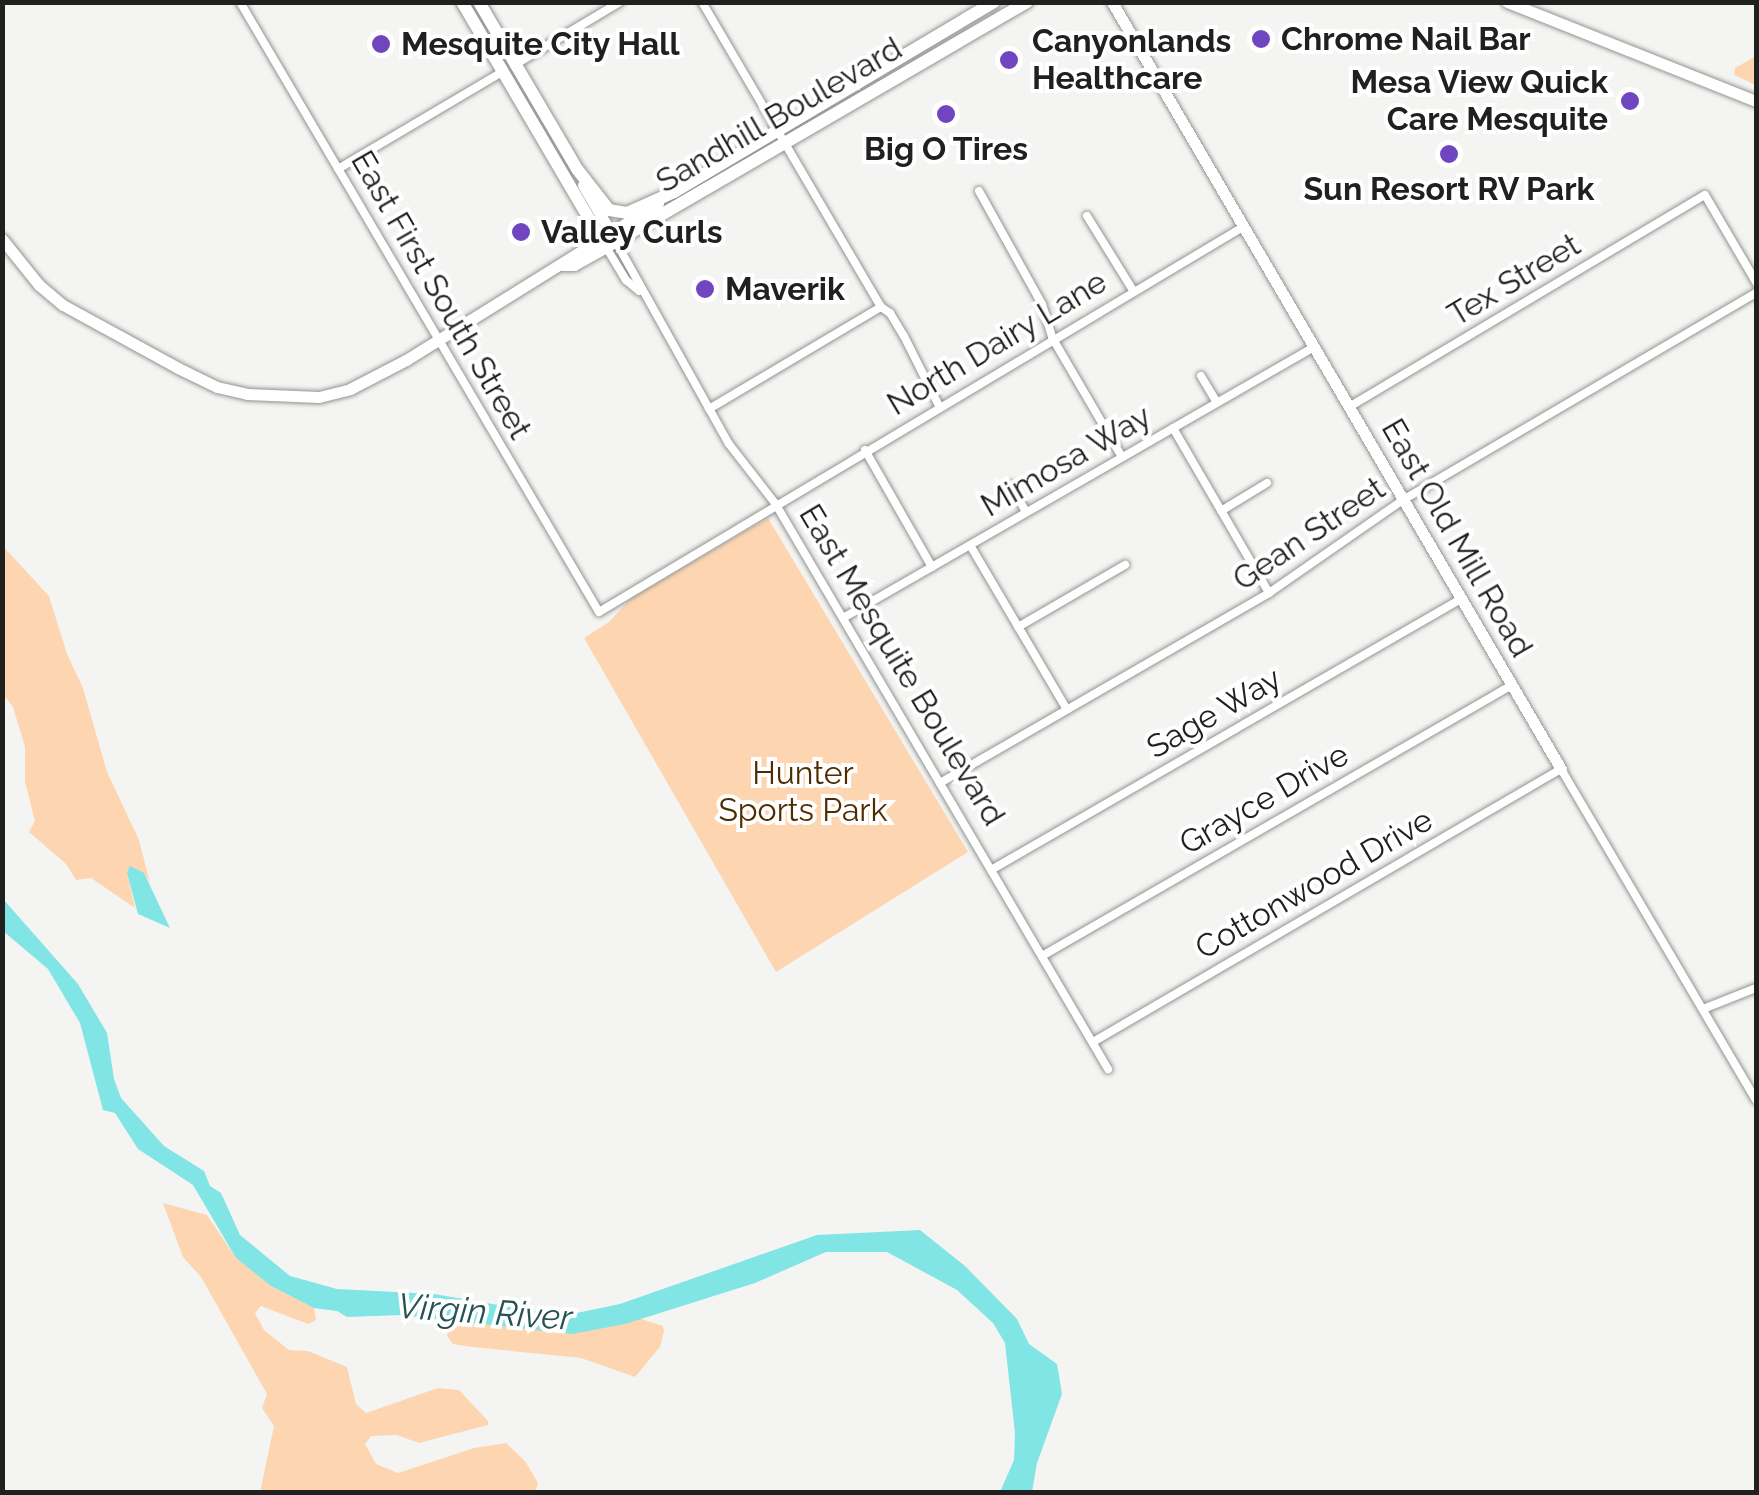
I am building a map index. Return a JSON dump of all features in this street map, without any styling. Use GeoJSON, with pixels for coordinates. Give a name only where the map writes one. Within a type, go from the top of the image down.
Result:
{"type":"FeatureCollection","features":[{"type":"Feature","properties":{"kind":"main road","name":"East Mesquite Boulevard"},"geometry":{"type":"LineString","coordinates":[[462,2],[576,169],[608,240]]}},
{"type":"Feature","properties":{"kind":"main road","name":"East Mesquite Boulevard"},"geometry":{"type":"LineString","coordinates":[[478,2],[509,68],[608,240]]}},
{"type":"Feature","properties":{"kind":"main road","name":"Sandhill Boulevard"},"geometry":{"type":"LineString","coordinates":[[608,240],[782,137],[994,2]]}},
{"type":"Feature","properties":{"kind":"main road","name":"Sandhill Boulevard"},"geometry":{"type":"LineString","coordinates":[[608,240],[674,192],[900,76],[1026,2]]}},
{"type":"Feature","properties":{"kind":"main road","name":"East Old Mill Road"},"geometry":{"type":"LineString","coordinates":[[1112,2],[1561,769]]}},
{"type":"Feature","properties":{"kind":"main road"},"geometry":{"type":"LineString","coordinates":[[1507,2],[1756,101]]}},
{"type":"Feature","properties":{"kind":"main road"},"geometry":{"type":"LineString","coordinates":[[900,76],[901,64],[946,37],[953,27]]}},
{"type":"Feature","properties":{"kind":"main road"},"geometry":{"type":"LineString","coordinates":[[576,169],[600,201],[616,213],[636,210],[674,192]]}},
{"type":"Feature","properties":{"kind":"main road"},"geometry":{"type":"LineString","coordinates":[[2,238],[40,285],[63,305],[217,387],[247,394],[319,397],[350,389],[563,265],[568,256],[608,240]]}},
{"type":"Feature","properties":{"kind":"street","name":"East First South Street"},"geometry":{"type":"LineString","coordinates":[[240,2],[599,612]]}},
{"type":"Feature","properties":{"kind":"street"},"geometry":{"type":"LineString","coordinates":[[338,169],[620,2]]}},
{"type":"Feature","properties":{"kind":"street"},"geometry":{"type":"LineString","coordinates":[[702,2],[881,308],[890,313],[904,336],[939,406]]}},
{"type":"Feature","properties":{"kind":"street"},"geometry":{"type":"LineString","coordinates":[[979,191],[1042,304],[1053,339],[1122,457]]}},
{"type":"Feature","properties":{"kind":"street","name":"Tex Street"},"geometry":{"type":"LineString","coordinates":[[1349,407],[1705,196],[1756,282]]}},
{"type":"Feature","properties":{"kind":"street"},"geometry":{"type":"LineString","coordinates":[[1087,216],[1134,292]]}},
{"type":"Feature","properties":{"kind":"street","name":"North Dairy Lane"},"geometry":{"type":"LineString","coordinates":[[599,612],[775,503],[1244,227]]}},
{"type":"Feature","properties":{"kind":"street","name":"East Mesquite Boulevard"},"geometry":{"type":"LineString","coordinates":[[608,240],[626,280],[642,294],[709,410],[746,468],[775,503],[1108,1069]]}},
{"type":"Feature","properties":{"kind":"street","name":"Gean Street"},"geometry":{"type":"LineString","coordinates":[[940,783],[1269,593],[1404,500],[1756,293]]}},
{"type":"Feature","properties":{"kind":"street"},"geometry":{"type":"LineString","coordinates":[[709,410],[881,308]]}},
{"type":"Feature","properties":{"kind":"street","name":"Mimosa Way"},"geometry":{"type":"LineString","coordinates":[[842,618],[1314,347]]}},
{"type":"Feature","properties":{"kind":"street"},"geometry":{"type":"LineString","coordinates":[[1201,376],[1217,403]]}},
{"type":"Feature","properties":{"kind":"street"},"geometry":{"type":"LineString","coordinates":[[1173,428],[1269,593]]}},
{"type":"Feature","properties":{"kind":"street"},"geometry":{"type":"LineString","coordinates":[[865,450],[932,566]]}},
{"type":"Feature","properties":{"kind":"street"},"geometry":{"type":"LineString","coordinates":[[1221,510],[1267,483]]}},
{"type":"Feature","properties":{"kind":"street"},"geometry":{"type":"LineString","coordinates":[[1010,484],[1026,512]]}},
{"type":"Feature","properties":{"kind":"street"},"geometry":{"type":"LineString","coordinates":[[970,544],[1067,710]]}},
{"type":"Feature","properties":{"kind":"street"},"geometry":{"type":"LineString","coordinates":[[1018,628],[1126,565]]}},
{"type":"Feature","properties":{"kind":"street","name":"Sage Way"},"geometry":{"type":"LineString","coordinates":[[991,870],[1461,599]]}},
{"type":"Feature","properties":{"kind":"street","name":"Grayce Drive"},"geometry":{"type":"LineString","coordinates":[[1042,956],[1512,685]]}},
{"type":"Feature","properties":{"kind":"street","name":"East Old Mill Road"},"geometry":{"type":"LineString","coordinates":[[1561,769],[1756,1100]]}},
{"type":"Feature","properties":{"kind":"street","name":"Cottonwood Drive"},"geometry":{"type":"LineString","coordinates":[[1093,1042],[1561,769]]}},
{"type":"Feature","properties":{"kind":"street"},"geometry":{"type":"LineString","coordinates":[[1703,1010],[1756,988]]}},
{"type":"Feature","properties":{"kind":"green space"},"geometry":{"type":"Polygon","coordinates":[[[1756,56],[1756,85],[1734,75],[1735,68],[1756,56]]]}},
{"type":"Feature","properties":{"kind":"green space","name":"Hunter Sports Park"},"geometry":{"type":"Polygon","coordinates":[[[768,518],[968,852],[776,972],[584,638],[609,622],[631,598],[768,518]]]}},
{"type":"Feature","properties":{"kind":"green space"},"geometry":{"type":"Polygon","coordinates":[[[2,545],[49,596],[67,654],[83,688],[107,772],[139,840],[150,883],[144,873],[127,873],[135,908],[91,878],[76,880],[66,864],[29,832],[35,821],[25,782],[25,747],[13,707],[3,694],[2,545]]]}},
{"type":"Feature","properties":{"kind":"green space"},"geometry":{"type":"Polygon","coordinates":[[[163,1203],[207,1215],[236,1258],[271,1286],[314,1308],[316,1320],[308,1324],[261,1306],[255,1313],[264,1330],[289,1350],[308,1351],[347,1367],[356,1404],[366,1413],[438,1388],[459,1390],[488,1421],[488,1425],[419,1443],[397,1435],[371,1436],[365,1444],[376,1464],[398,1473],[474,1448],[506,1443],[525,1461],[538,1483],[535,1492],[260,1492],[274,1426],[262,1408],[267,1394],[201,1277],[183,1257],[163,1203]]]}},
{"type":"Feature","properties":{"kind":"green space"},"geometry":{"type":"Polygon","coordinates":[[[638,1318],[663,1326],[664,1331],[660,1347],[635,1377],[581,1358],[453,1344],[447,1336],[449,1326],[464,1322],[528,1329],[606,1326],[638,1318]]]}},
{"type":"Feature","properties":{"kind":"water"},"geometry":{"type":"Polygon","coordinates":[[[130,866],[144,873],[170,928],[138,914],[127,873],[130,866]]]}},
{"type":"Feature","properties":{"kind":"water","name":"Virgin River"},"geometry":{"type":"Polygon","coordinates":[[[3,899],[78,984],[107,1033],[121,1098],[164,1146],[204,1171],[210,1186],[221,1193],[240,1235],[290,1276],[337,1289],[434,1294],[562,1316],[620,1304],[817,1235],[920,1230],[965,1266],[1017,1319],[1029,1344],[1057,1364],[1062,1394],[1037,1463],[1032,1492],[1000,1492],[1014,1460],[1015,1433],[1005,1343],[993,1323],[957,1290],[887,1252],[826,1252],[755,1283],[625,1324],[572,1334],[401,1315],[347,1317],[337,1311],[314,1308],[271,1286],[236,1258],[193,1185],[138,1149],[115,1113],[103,1110],[80,1023],[48,969],[3,931],[3,899]]]}},
{"type":"Feature","properties":{"kind":"place","name":"Chrome Nail Bar"},"geometry":{"type":"Point","coordinates":[1261,39]}},
{"type":"Feature","properties":{"kind":"place","name":"Mesquite City Hall"},"geometry":{"type":"Point","coordinates":[381,44]}},
{"type":"Feature","properties":{"kind":"place","name":"Canyonlands Healthcare"},"geometry":{"type":"Point","coordinates":[1009,60]}},
{"type":"Feature","properties":{"kind":"place","name":"Mesa View Quick Care Mesquite"},"geometry":{"type":"Point","coordinates":[1630,101]}},
{"type":"Feature","properties":{"kind":"place","name":"Big O Tires"},"geometry":{"type":"Point","coordinates":[946,114]}},
{"type":"Feature","properties":{"kind":"place","name":"Sun Resort RV Park"},"geometry":{"type":"Point","coordinates":[1449,154]}},
{"type":"Feature","properties":{"kind":"place","name":"Valley Curls"},"geometry":{"type":"Point","coordinates":[521,232]}},
{"type":"Feature","properties":{"kind":"place","name":"Maverik"},"geometry":{"type":"Point","coordinates":[705,289]}}]}
